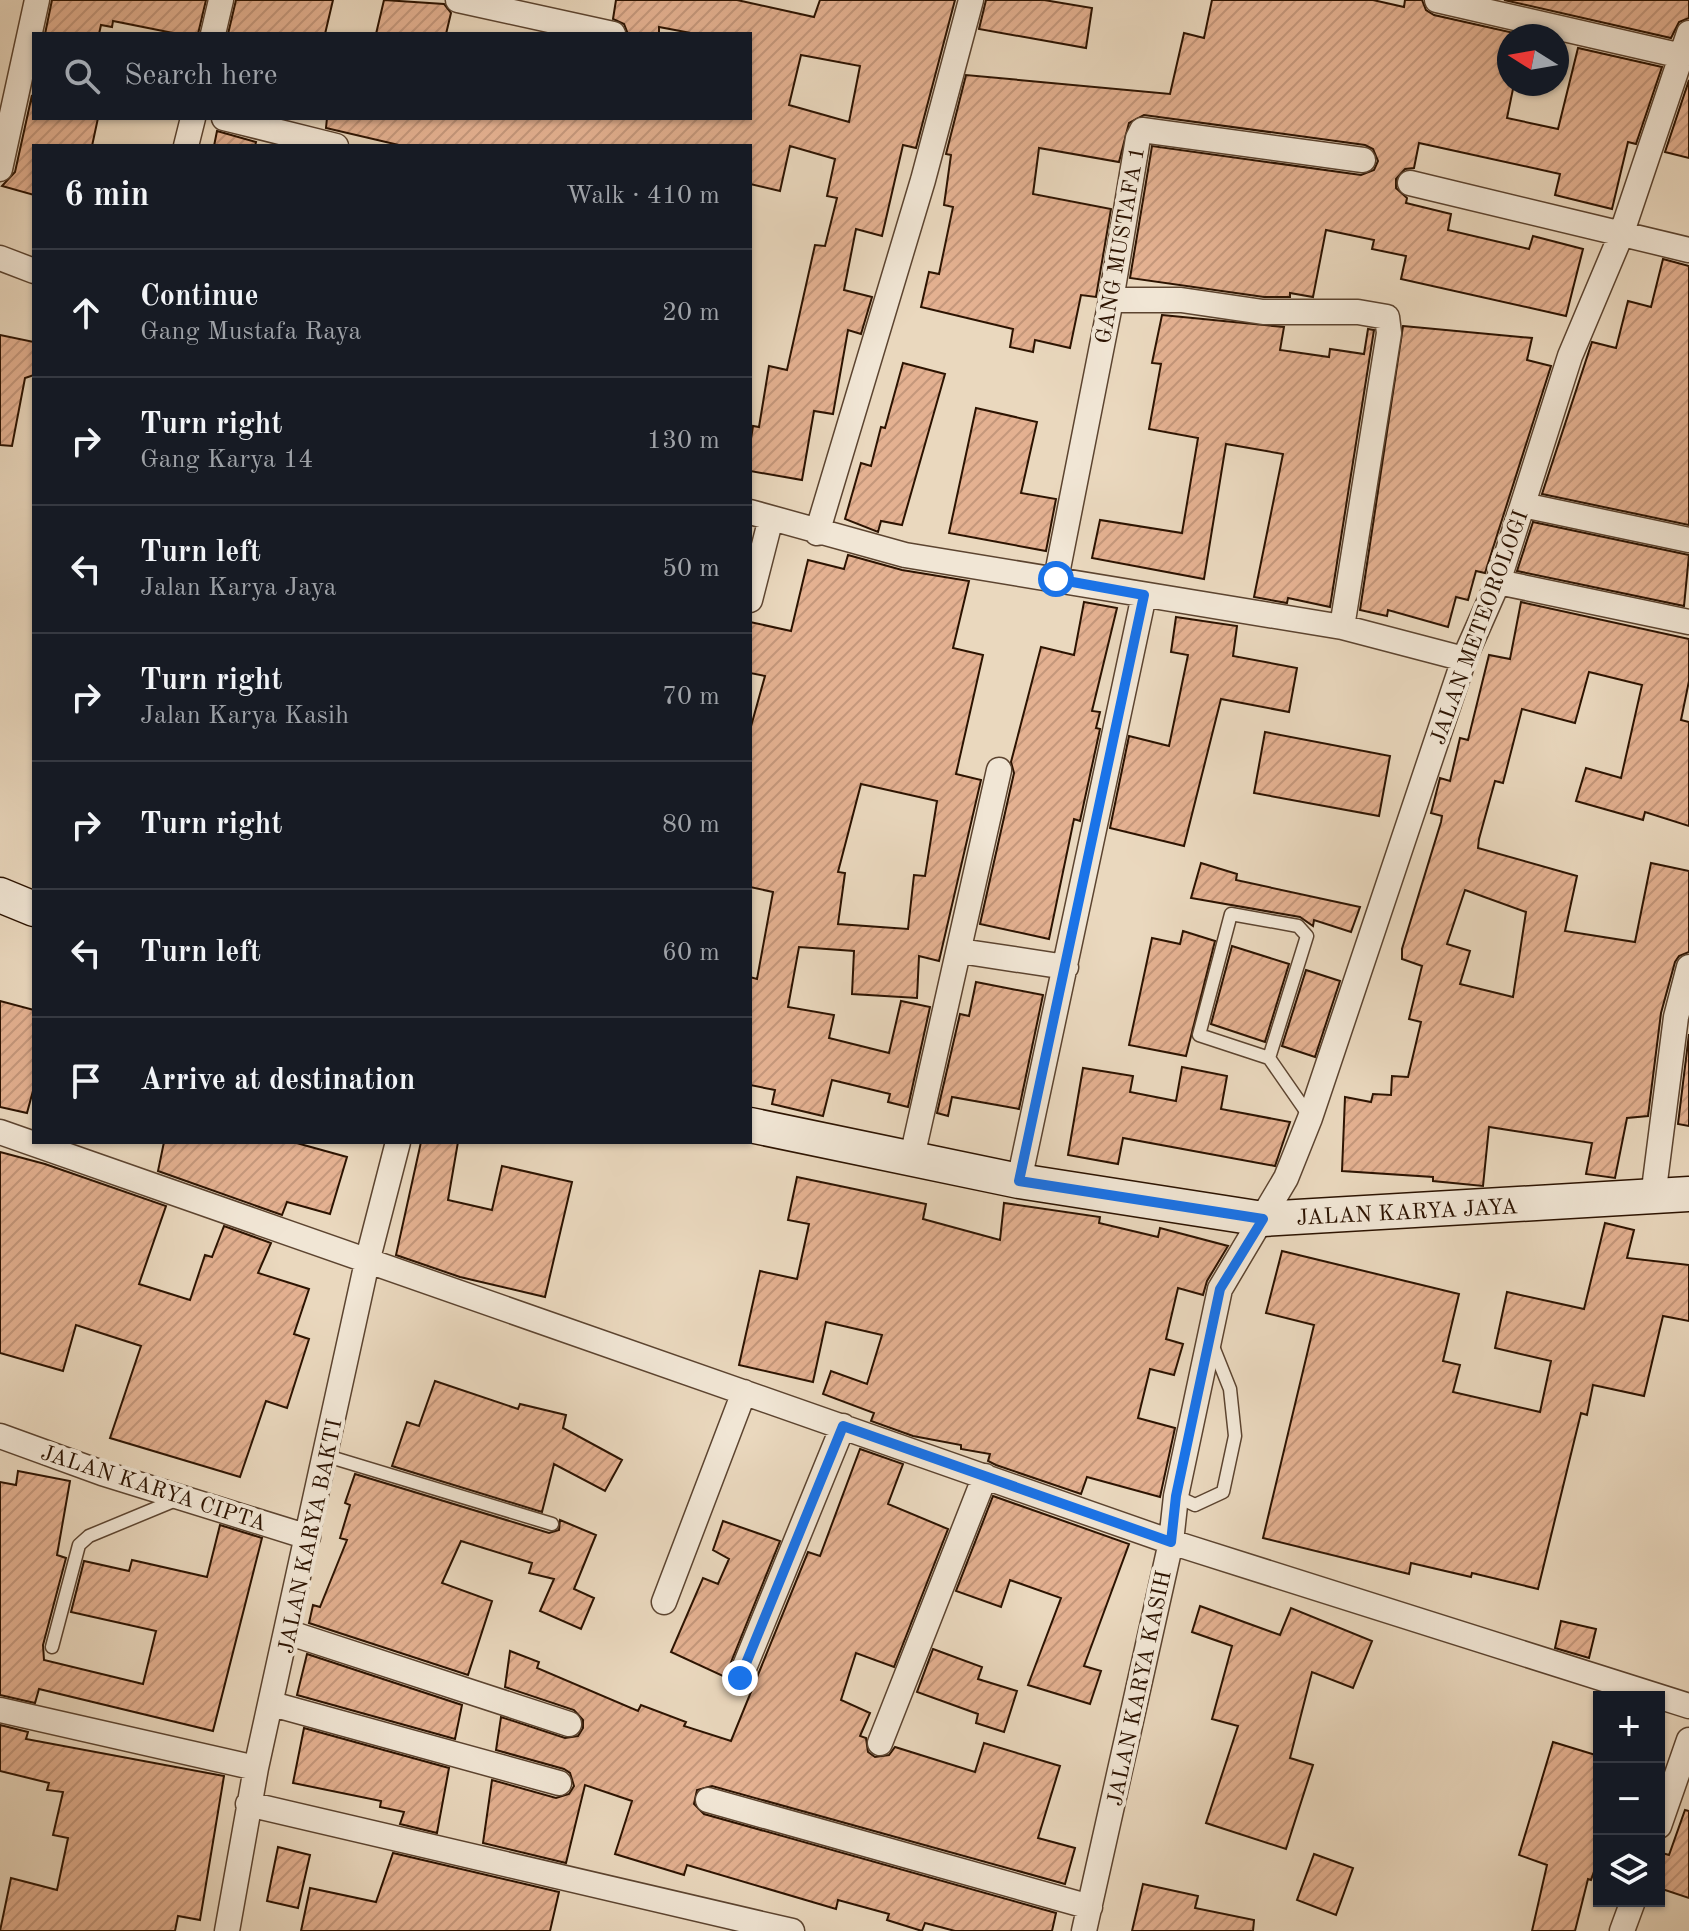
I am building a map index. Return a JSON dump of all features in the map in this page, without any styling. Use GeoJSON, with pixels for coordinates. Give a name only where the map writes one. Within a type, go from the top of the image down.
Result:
{"type":"FeatureCollection","features":[{"type":"Feature","properties":{"kind":"main road","name":"JALAN KARYA JAYA"},"geometry":{"type":"LineString","coordinates":[[752,1125],[1019,1181],[1263,1219],[1689,1194]]}},
{"type":"Feature","properties":{"kind":"street"},"geometry":{"type":"LineString","coordinates":[[0,169],[37,0]]}},
{"type":"Feature","properties":{"kind":"street"},"geometry":{"type":"LineString","coordinates":[[213,32],[221,0]]}},
{"type":"Feature","properties":{"kind":"street"},"geometry":{"type":"LineString","coordinates":[[458,0],[604,32]]}},
{"type":"Feature","properties":{"kind":"street"},"geometry":{"type":"LineString","coordinates":[[817,533],[923,180],[971,0]]}},
{"type":"Feature","properties":{"kind":"street"},"geometry":{"type":"LineString","coordinates":[[1437,0],[1685,45]]}},
{"type":"Feature","properties":{"kind":"street","name":"JALAN METEOROLOGI"},"geometry":{"type":"LineString","coordinates":[[1263,1219],[1286,1178],[1310,1118],[1464,659],[1498,582],[1570,356],[1621,235],[1685,45]]}},
{"type":"Feature","properties":{"kind":"street"},"geometry":{"type":"LineString","coordinates":[[186,144],[192,120]]}},
{"type":"Feature","properties":{"kind":"street"},"geometry":{"type":"LineString","coordinates":[[232,120],[328,144]]}},
{"type":"Feature","properties":{"kind":"street","name":"GANG MUSTAFA 1"},"geometry":{"type":"LineString","coordinates":[[1056,579],[1111,300],[1138,138],[1142,130],[1148,128],[1363,160]]}},
{"type":"Feature","properties":{"kind":"street"},"geometry":{"type":"LineString","coordinates":[[1410,183],[1689,250]]}},
{"type":"Feature","properties":{"kind":"street"},"geometry":{"type":"LineString","coordinates":[[0,258],[32,270]]}},
{"type":"Feature","properties":{"kind":"street"},"geometry":{"type":"LineString","coordinates":[[1111,300],[1181,300],[1263,312],[1358,312],[1387,317],[1389,333],[1342,627]]}},
{"type":"Feature","properties":{"kind":"street"},"geometry":{"type":"LineString","coordinates":[[1523,505],[1689,540]]}},
{"type":"Feature","properties":{"kind":"street"},"geometry":{"type":"LineString","coordinates":[[752,583],[760,515],[905,555],[1342,627],[1464,659]]}},
{"type":"Feature","properties":{"kind":"street"},"geometry":{"type":"LineString","coordinates":[[1498,582],[1689,622]]}},
{"type":"Feature","properties":{"kind":"street"},"geometry":{"type":"LineString","coordinates":[[1019,1181],[1144,595]]}},
{"type":"Feature","properties":{"kind":"street"},"geometry":{"type":"LineString","coordinates":[[912,1157],[999,770]]}},
{"type":"Feature","properties":{"kind":"street"},"geometry":{"type":"LineString","coordinates":[[960,951],[1066,967]]}},
{"type":"Feature","properties":{"kind":"street"},"geometry":{"type":"LineString","coordinates":[[1653,1197],[1676,1017],[1689,967]]}},
{"type":"Feature","properties":{"kind":"street"},"geometry":{"type":"LineString","coordinates":[[0,1132],[32,1143]]}},
{"type":"Feature","properties":{"kind":"street"},"geometry":{"type":"LineString","coordinates":[[34,1144],[1171,1542],[1689,1706]]}},
{"type":"Feature","properties":{"kind":"street","name":"JALAN KARYA BAKTI"},"geometry":{"type":"LineString","coordinates":[[227,1931],[248,1804],[327,1456],[367,1262],[397,1144]]}},
{"type":"Feature","properties":{"kind":"street","name":"JALAN KARYA KASIH"},"geometry":{"type":"LineString","coordinates":[[1084,1931],[1171,1542],[1176,1496],[1220,1289],[1263,1219]]}},
{"type":"Feature","properties":{"kind":"street"},"geometry":{"type":"LineString","coordinates":[[664,1602],[744,1392]]}},
{"type":"Feature","properties":{"kind":"street"},"geometry":{"type":"LineString","coordinates":[[740,1678],[843,1426]]}},
{"type":"Feature","properties":{"kind":"street","name":"JALAN KARYA CIPTA"},"geometry":{"type":"LineString","coordinates":[[0,1436],[102,1473],[308,1537]]}},
{"type":"Feature","properties":{"kind":"street"},"geometry":{"type":"LineString","coordinates":[[880,1743],[985,1476]]}},
{"type":"Feature","properties":{"kind":"street"},"geometry":{"type":"LineString","coordinates":[[287,1632],[569,1724]]}},
{"type":"Feature","properties":{"kind":"street"},"geometry":{"type":"LineString","coordinates":[[272,1704],[559,1783]]}},
{"type":"Feature","properties":{"kind":"street"},"geometry":{"type":"LineString","coordinates":[[0,1710],[256,1768]]}},
{"type":"Feature","properties":{"kind":"street"},"geometry":{"type":"LineString","coordinates":[[1665,1809],[1689,1740]]}},
{"type":"Feature","properties":{"kind":"street"},"geometry":{"type":"LineString","coordinates":[[708,1800],[1090,1907]]}},
{"type":"Feature","properties":{"kind":"street"},"geometry":{"type":"LineString","coordinates":[[248,1804],[792,1931]]}},
{"type":"Feature","properties":{"kind":"street"},"geometry":{"type":"LineString","coordinates":[[1622,1931],[1631,1907]]}},
{"type":"Feature","properties":{"kind":"lane"},"geometry":{"type":"LineString","coordinates":[[1269,1058],[1307,936],[1298,926],[1235,913],[1228,919],[1198,1032],[1269,1058],[1310,1118]]}},
{"type":"Feature","properties":{"kind":"lane"},"geometry":{"type":"LineString","coordinates":[[1176,1496],[1195,1505],[1223,1492],[1235,1436],[1230,1389],[1210,1339]]}},
{"type":"Feature","properties":{"kind":"lane"},"geometry":{"type":"LineString","coordinates":[[327,1456],[552,1524]]}},
{"type":"Feature","properties":{"kind":"lane"},"geometry":{"type":"LineString","coordinates":[[52,1647],[79,1545],[89,1536],[181,1497]]}},
{"type":"Feature","properties":{"kind":"building"},"geometry":{"type":"Polygon","coordinates":[[[52,0],[206,0],[198,32],[168,32],[113,21],[112,27],[101,25],[99,32],[45,32],[52,0]]]}},
{"type":"Feature","properties":{"kind":"building"},"geometry":{"type":"Polygon","coordinates":[[[236,0],[333,0],[325,32],[228,32],[236,0]]]}},
{"type":"Feature","properties":{"kind":"building"},"geometry":{"type":"Polygon","coordinates":[[[384,0],[444,4],[451,13],[446,32],[376,32],[384,0]]]}},
{"type":"Feature","properties":{"kind":"building"},"geometry":{"type":"Polygon","coordinates":[[[616,0],[737,0],[814,17],[820,0],[955,0],[916,148],[903,145],[882,236],[856,229],[844,290],[872,297],[861,334],[848,330],[833,414],[814,411],[802,480],[752,471],[752,432],[753,426],[759,427],[769,366],[787,370],[815,245],[825,246],[837,198],[827,196],[835,159],[790,146],[780,191],[752,184],[752,144],[394,144],[326,128],[327,120],[752,120],[752,32],[685,32],[659,27],[659,32],[627,32],[624,24],[613,19],[616,0]],[[801,55],[789,105],[849,122],[860,66],[801,55]]]}},
{"type":"Feature","properties":{"kind":"building"},"geometry":{"type":"Polygon","coordinates":[[[986,0],[1044,0],[1092,8],[1086,48],[979,29],[986,0]]]}},
{"type":"Feature","properties":{"kind":"building"},"geometry":{"type":"Polygon","coordinates":[[[1212,0],[1373,0],[1404,7],[1405,0],[1422,0],[1426,10],[1434,15],[1497,29],[1497,96],[1512,96],[1507,118],[1558,129],[1566,96],[1569,96],[1578,48],[1662,67],[1636,144],[1628,142],[1612,209],[1555,195],[1560,174],[1419,143],[1414,168],[1405,169],[1396,179],[1396,188],[1407,198],[1406,203],[1451,214],[1448,230],[1529,249],[1533,236],[1583,249],[1566,316],[1401,279],[1406,256],[1372,249],[1374,240],[1326,230],[1313,297],[1290,293],[1290,297],[1264,297],[1130,278],[1152,146],[1361,175],[1374,170],[1378,161],[1373,149],[1365,145],[1144,115],[1129,123],[1119,162],[1039,148],[1033,194],[1111,209],[1096,297],[1081,295],[1070,348],[1035,340],[1033,352],[1010,347],[1013,329],[921,307],[929,272],[939,274],[953,207],[944,205],[951,155],[946,154],[966,75],[1170,94],[1184,33],[1204,38],[1212,0]]]}},
{"type":"Feature","properties":{"kind":"building"},"geometry":{"type":"Polygon","coordinates":[[[1504,0],[1689,0],[1689,18],[1679,22],[1671,38],[1504,0]]]}},
{"type":"Feature","properties":{"kind":"building"},"geometry":{"type":"Polygon","coordinates":[[[1689,80],[1689,158],[1665,152],[1689,80]]]}},
{"type":"Feature","properties":{"kind":"building"},"geometry":{"type":"Polygon","coordinates":[[[32,95],[32,120],[98,120],[92,144],[32,144],[32,194],[2,186],[15,172],[32,95]]]}},
{"type":"Feature","properties":{"kind":"building"},"geometry":{"type":"Polygon","coordinates":[[[217,131],[256,142],[256,144],[214,144],[217,131]]]}},
{"type":"Feature","properties":{"kind":"building"},"geometry":{"type":"Polygon","coordinates":[[[1663,259],[1689,266],[1689,525],[1542,494],[1592,342],[1616,348],[1628,301],[1651,307],[1663,259]]]}},
{"type":"Feature","properties":{"kind":"building"},"geometry":{"type":"Polygon","coordinates":[[[1162,315],[1284,327],[1280,350],[1329,357],[1330,349],[1364,354],[1368,329],[1374,330],[1330,607],[1288,598],[1287,603],[1254,597],[1283,454],[1226,444],[1204,579],[1092,558],[1100,520],[1182,533],[1198,438],[1149,429],[1161,364],[1152,363],[1162,315]]]}},
{"type":"Feature","properties":{"kind":"building"},"geometry":{"type":"Polygon","coordinates":[[[1403,326],[1532,338],[1527,360],[1551,366],[1485,573],[1476,571],[1468,600],[1456,597],[1448,627],[1388,610],[1387,616],[1360,610],[1403,326]]]}},
{"type":"Feature","properties":{"kind":"building"},"geometry":{"type":"Polygon","coordinates":[[[0,335],[32,342],[32,376],[25,378],[12,446],[0,445],[0,335]]]}},
{"type":"Feature","properties":{"kind":"building"},"geometry":{"type":"Polygon","coordinates":[[[903,363],[945,374],[902,525],[881,521],[878,532],[845,519],[861,463],[871,466],[903,363]]]}},
{"type":"Feature","properties":{"kind":"building"},"geometry":{"type":"Polygon","coordinates":[[[976,408],[1037,422],[1021,493],[1056,499],[1046,551],[949,533],[976,408]]]}},
{"type":"Feature","properties":{"kind":"building"},"geometry":{"type":"Polygon","coordinates":[[[1533,522],[1689,555],[1684,606],[1517,571],[1533,522]]]}},
{"type":"Feature","properties":{"kind":"building"},"geometry":{"type":"Polygon","coordinates":[[[848,555],[902,570],[969,581],[953,648],[983,655],[956,774],[981,780],[939,961],[919,956],[917,998],[852,994],[854,951],[799,947],[788,1007],[834,1015],[829,1038],[889,1053],[901,1001],[930,1007],[908,1107],[888,1102],[890,1094],[832,1080],[823,1116],[772,1104],[775,1090],[752,1085],[752,978],[757,979],[773,892],[752,887],[752,723],[765,676],[752,673],[752,622],[791,631],[808,560],[844,569],[848,555]],[[861,784],[838,872],[845,873],[838,924],[908,929],[914,875],[925,876],[937,801],[861,784]]]}},
{"type":"Feature","properties":{"kind":"building"},"geometry":{"type":"Polygon","coordinates":[[[1084,602],[1117,608],[1092,711],[1100,712],[1096,728],[1100,729],[1080,821],[1074,819],[1049,939],[980,924],[1014,773],[1011,762],[1041,647],[1074,655],[1084,602]]]}},
{"type":"Feature","properties":{"kind":"building"},"geometry":{"type":"Polygon","coordinates":[[[1521,602],[1689,639],[1689,681],[1681,720],[1689,722],[1689,826],[1645,812],[1643,820],[1576,801],[1586,768],[1621,778],[1642,685],[1589,672],[1575,723],[1522,709],[1503,783],[1495,781],[1478,848],[1577,876],[1565,931],[1635,942],[1651,863],[1689,871],[1689,952],[1679,956],[1675,962],[1661,1013],[1648,1116],[1627,1118],[1615,1178],[1586,1174],[1592,1143],[1489,1127],[1483,1186],[1433,1181],[1433,1177],[1342,1171],[1345,1097],[1371,1102],[1373,1094],[1391,1095],[1392,1076],[1408,1077],[1421,1022],[1409,1019],[1422,966],[1402,959],[1402,949],[1441,822],[1442,816],[1431,813],[1440,778],[1450,781],[1460,738],[1468,740],[1489,655],[1510,659],[1521,602]],[[1465,890],[1447,944],[1470,951],[1460,984],[1513,997],[1526,912],[1465,890]]]}},
{"type":"Feature","properties":{"kind":"building"},"geometry":{"type":"Polygon","coordinates":[[[1176,617],[1237,626],[1233,656],[1297,668],[1289,712],[1221,699],[1184,846],[1110,828],[1129,736],[1169,746],[1188,655],[1171,652],[1176,617]]]}},
{"type":"Feature","properties":{"kind":"building"},"geometry":{"type":"Polygon","coordinates":[[[1265,732],[1390,756],[1379,816],[1254,793],[1265,732]]]}},
{"type":"Feature","properties":{"kind":"building"},"geometry":{"type":"Polygon","coordinates":[[[1201,863],[1237,874],[1236,880],[1360,907],[1351,932],[1314,920],[1313,926],[1300,917],[1191,898],[1201,863]]]}},
{"type":"Feature","properties":{"kind":"building"},"geometry":{"type":"Polygon","coordinates":[[[1183,931],[1215,941],[1186,1056],[1129,1045],[1152,938],[1180,944],[1183,931]]]}},
{"type":"Feature","properties":{"kind":"building"},"geometry":{"type":"Polygon","coordinates":[[[1232,946],[1289,964],[1265,1042],[1211,1024],[1232,946]]]}},
{"type":"Feature","properties":{"kind":"building"},"geometry":{"type":"Polygon","coordinates":[[[1306,970],[1340,981],[1315,1057],[1282,1046],[1306,970]]]}},
{"type":"Feature","properties":{"kind":"building"},"geometry":{"type":"Polygon","coordinates":[[[976,982],[1043,995],[1019,1109],[952,1097],[948,1116],[937,1113],[960,1014],[969,1016],[976,982]]]}},
{"type":"Feature","properties":{"kind":"building"},"geometry":{"type":"Polygon","coordinates":[[[0,1001],[32,1009],[32,1094],[27,1113],[0,1107],[0,1001]]]}},
{"type":"Feature","properties":{"kind":"building"},"geometry":{"type":"Polygon","coordinates":[[[1689,1034],[1689,1126],[1678,1124],[1689,1034]]]}},
{"type":"Feature","properties":{"kind":"building"},"geometry":{"type":"Polygon","coordinates":[[[1182,1067],[1227,1076],[1221,1109],[1290,1122],[1275,1166],[1123,1138],[1118,1164],[1068,1155],[1083,1068],[1133,1076],[1130,1092],[1176,1101],[1182,1067]]]}},
{"type":"Feature","properties":{"kind":"building"},"geometry":{"type":"Polygon","coordinates":[[[164,1144],[300,1144],[347,1157],[330,1214],[287,1202],[282,1215],[158,1171],[164,1144]]]}},
{"type":"Feature","properties":{"kind":"building"},"geometry":{"type":"Polygon","coordinates":[[[421,1144],[458,1144],[448,1200],[492,1210],[502,1166],[572,1182],[545,1297],[460,1277],[396,1255],[421,1144]]]}},
{"type":"Feature","properties":{"kind":"building"},"geometry":{"type":"Polygon","coordinates":[[[0,1152],[45,1164],[166,1206],[139,1284],[190,1300],[205,1255],[212,1257],[224,1226],[271,1243],[258,1273],[309,1289],[294,1334],[309,1339],[287,1408],[266,1401],[240,1477],[110,1438],[141,1346],[76,1325],[63,1371],[0,1353],[0,1152]]]}},
{"type":"Feature","properties":{"kind":"building"},"geometry":{"type":"Polygon","coordinates":[[[797,1177],[926,1204],[923,1219],[1000,1240],[1004,1203],[1100,1217],[1099,1223],[1158,1237],[1160,1228],[1228,1246],[1207,1281],[1203,1295],[1178,1288],[1166,1339],[1183,1344],[1174,1375],[1150,1369],[1138,1418],[1175,1428],[1160,1497],[1087,1477],[1081,1494],[996,1465],[988,1461],[990,1454],[913,1436],[871,1421],[874,1413],[823,1394],[831,1371],[867,1384],[882,1335],[826,1322],[813,1382],[739,1365],[760,1271],[797,1279],[809,1224],[788,1220],[797,1177]]]}},
{"type":"Feature","properties":{"kind":"building"},"geometry":{"type":"Polygon","coordinates":[[[1605,1223],[1634,1230],[1627,1258],[1689,1265],[1689,1321],[1663,1316],[1644,1396],[1593,1385],[1587,1415],[1581,1413],[1538,1589],[1472,1573],[1471,1577],[1411,1563],[1409,1574],[1263,1538],[1314,1325],[1266,1313],[1282,1251],[1459,1294],[1443,1361],[1460,1365],[1453,1392],[1540,1412],[1551,1361],[1495,1348],[1507,1292],[1584,1309],[1605,1223]]]}},
{"type":"Feature","properties":{"kind":"building"},"geometry":{"type":"Polygon","coordinates":[[[435,1381],[518,1409],[520,1404],[566,1415],[563,1428],[622,1460],[605,1491],[554,1464],[542,1512],[392,1466],[407,1422],[419,1426],[435,1381]]]}},
{"type":"Feature","properties":{"kind":"building"},"geometry":{"type":"Polygon","coordinates":[[[860,1449],[903,1464],[888,1504],[948,1529],[894,1667],[856,1653],[841,1700],[870,1713],[860,1736],[866,1738],[868,1752],[875,1757],[889,1755],[895,1747],[975,1772],[984,1743],[1060,1766],[1038,1838],[1075,1848],[1065,1884],[712,1786],[697,1790],[694,1804],[704,1814],[1056,1913],[1052,1931],[955,1931],[925,1923],[922,1931],[887,1920],[889,1914],[838,1900],[836,1909],[687,1865],[684,1875],[615,1854],[632,1801],[585,1785],[566,1863],[483,1843],[492,1780],[556,1798],[569,1794],[574,1786],[570,1773],[564,1769],[496,1750],[501,1717],[565,1738],[578,1736],[583,1728],[583,1720],[574,1710],[505,1687],[510,1651],[539,1662],[537,1668],[638,1711],[641,1705],[686,1722],[684,1726],[731,1741],[808,1552],[820,1556],[860,1449]]]}},
{"type":"Feature","properties":{"kind":"building"},"geometry":{"type":"Polygon","coordinates":[[[18,1471],[70,1481],[57,1555],[66,1558],[43,1645],[44,1660],[143,1684],[156,1631],[71,1612],[84,1561],[129,1571],[132,1560],[207,1577],[220,1525],[262,1538],[213,1731],[39,1689],[35,1703],[0,1695],[0,1482],[16,1485],[18,1471]]]}},
{"type":"Feature","properties":{"kind":"building"},"geometry":{"type":"Polygon","coordinates":[[[355,1474],[549,1533],[559,1530],[560,1520],[596,1535],[574,1589],[594,1598],[581,1629],[540,1611],[554,1579],[529,1573],[532,1563],[461,1541],[442,1583],[492,1601],[468,1675],[309,1623],[313,1605],[320,1607],[347,1540],[340,1538],[350,1505],[345,1503],[355,1474]]]}},
{"type":"Feature","properties":{"kind":"building"},"geometry":{"type":"Polygon","coordinates":[[[993,1496],[1129,1544],[1084,1666],[1101,1671],[1090,1704],[1028,1685],[1061,1598],[1010,1580],[1001,1607],[956,1591],[993,1496]]]}},
{"type":"Feature","properties":{"kind":"building"},"geometry":{"type":"Polygon","coordinates":[[[723,1521],[780,1541],[725,1677],[671,1652],[703,1578],[718,1584],[729,1559],[713,1550],[723,1521]]]}},
{"type":"Feature","properties":{"kind":"building"},"geometry":{"type":"Polygon","coordinates":[[[1200,1606],[1280,1635],[1291,1608],[1372,1641],[1353,1688],[1312,1672],[1290,1758],[1313,1765],[1286,1849],[1206,1823],[1238,1726],[1212,1719],[1232,1646],[1192,1632],[1200,1606]]]}},
{"type":"Feature","properties":{"kind":"building"},"geometry":{"type":"Polygon","coordinates":[[[1561,1621],[1596,1629],[1589,1658],[1555,1648],[1561,1621]]]}},
{"type":"Feature","properties":{"kind":"building"},"geometry":{"type":"Polygon","coordinates":[[[933,1649],[982,1667],[978,1679],[1017,1691],[1004,1732],[976,1723],[978,1714],[917,1692],[933,1649]]]}},
{"type":"Feature","properties":{"kind":"building"},"geometry":{"type":"Polygon","coordinates":[[[307,1654],[462,1705],[455,1739],[297,1695],[307,1654]]]}},
{"type":"Feature","properties":{"kind":"building"},"geometry":{"type":"Polygon","coordinates":[[[0,1725],[28,1732],[26,1739],[224,1776],[200,1920],[178,1916],[175,1931],[0,1931],[11,1878],[57,1890],[68,1838],[53,1835],[63,1792],[47,1790],[49,1783],[0,1771],[0,1725]]]}},
{"type":"Feature","properties":{"kind":"building"},"geometry":{"type":"Polygon","coordinates":[[[304,1728],[449,1768],[437,1833],[400,1824],[404,1812],[380,1807],[381,1801],[293,1783],[304,1728]]]}},
{"type":"Feature","properties":{"kind":"building"},"geometry":{"type":"Polygon","coordinates":[[[1553,1742],[1593,1754],[1593,1874],[1591,1880],[1588,1879],[1575,1931],[1532,1931],[1547,1865],[1519,1855],[1553,1742]]]}},
{"type":"Feature","properties":{"kind":"building"},"geometry":{"type":"Polygon","coordinates":[[[1685,1810],[1689,1811],[1689,1898],[1665,1890],[1665,1854],[1669,1855],[1685,1810]]]}},
{"type":"Feature","properties":{"kind":"building"},"geometry":{"type":"Polygon","coordinates":[[[278,1847],[310,1855],[298,1908],[267,1901],[278,1847]]]}},
{"type":"Feature","properties":{"kind":"building"},"geometry":{"type":"Polygon","coordinates":[[[393,1853],[559,1892],[550,1931],[301,1931],[310,1888],[376,1902],[393,1853]]]}},
{"type":"Feature","properties":{"kind":"building"},"geometry":{"type":"Polygon","coordinates":[[[1314,1854],[1353,1868],[1336,1915],[1297,1900],[1314,1854]]]}},
{"type":"Feature","properties":{"kind":"building"},"geometry":{"type":"Polygon","coordinates":[[[1143,1884],[1198,1896],[1195,1908],[1254,1920],[1253,1931],[1132,1931],[1143,1884]]]}},
{"type":"Feature","properties":{"kind":"route"},"geometry":{"type":"LineString","coordinates":[[740,1678],[843,1426],[1171,1542],[1176,1496],[1220,1289],[1263,1219],[1019,1181],[1144,595],[1056,579]]}}]}
